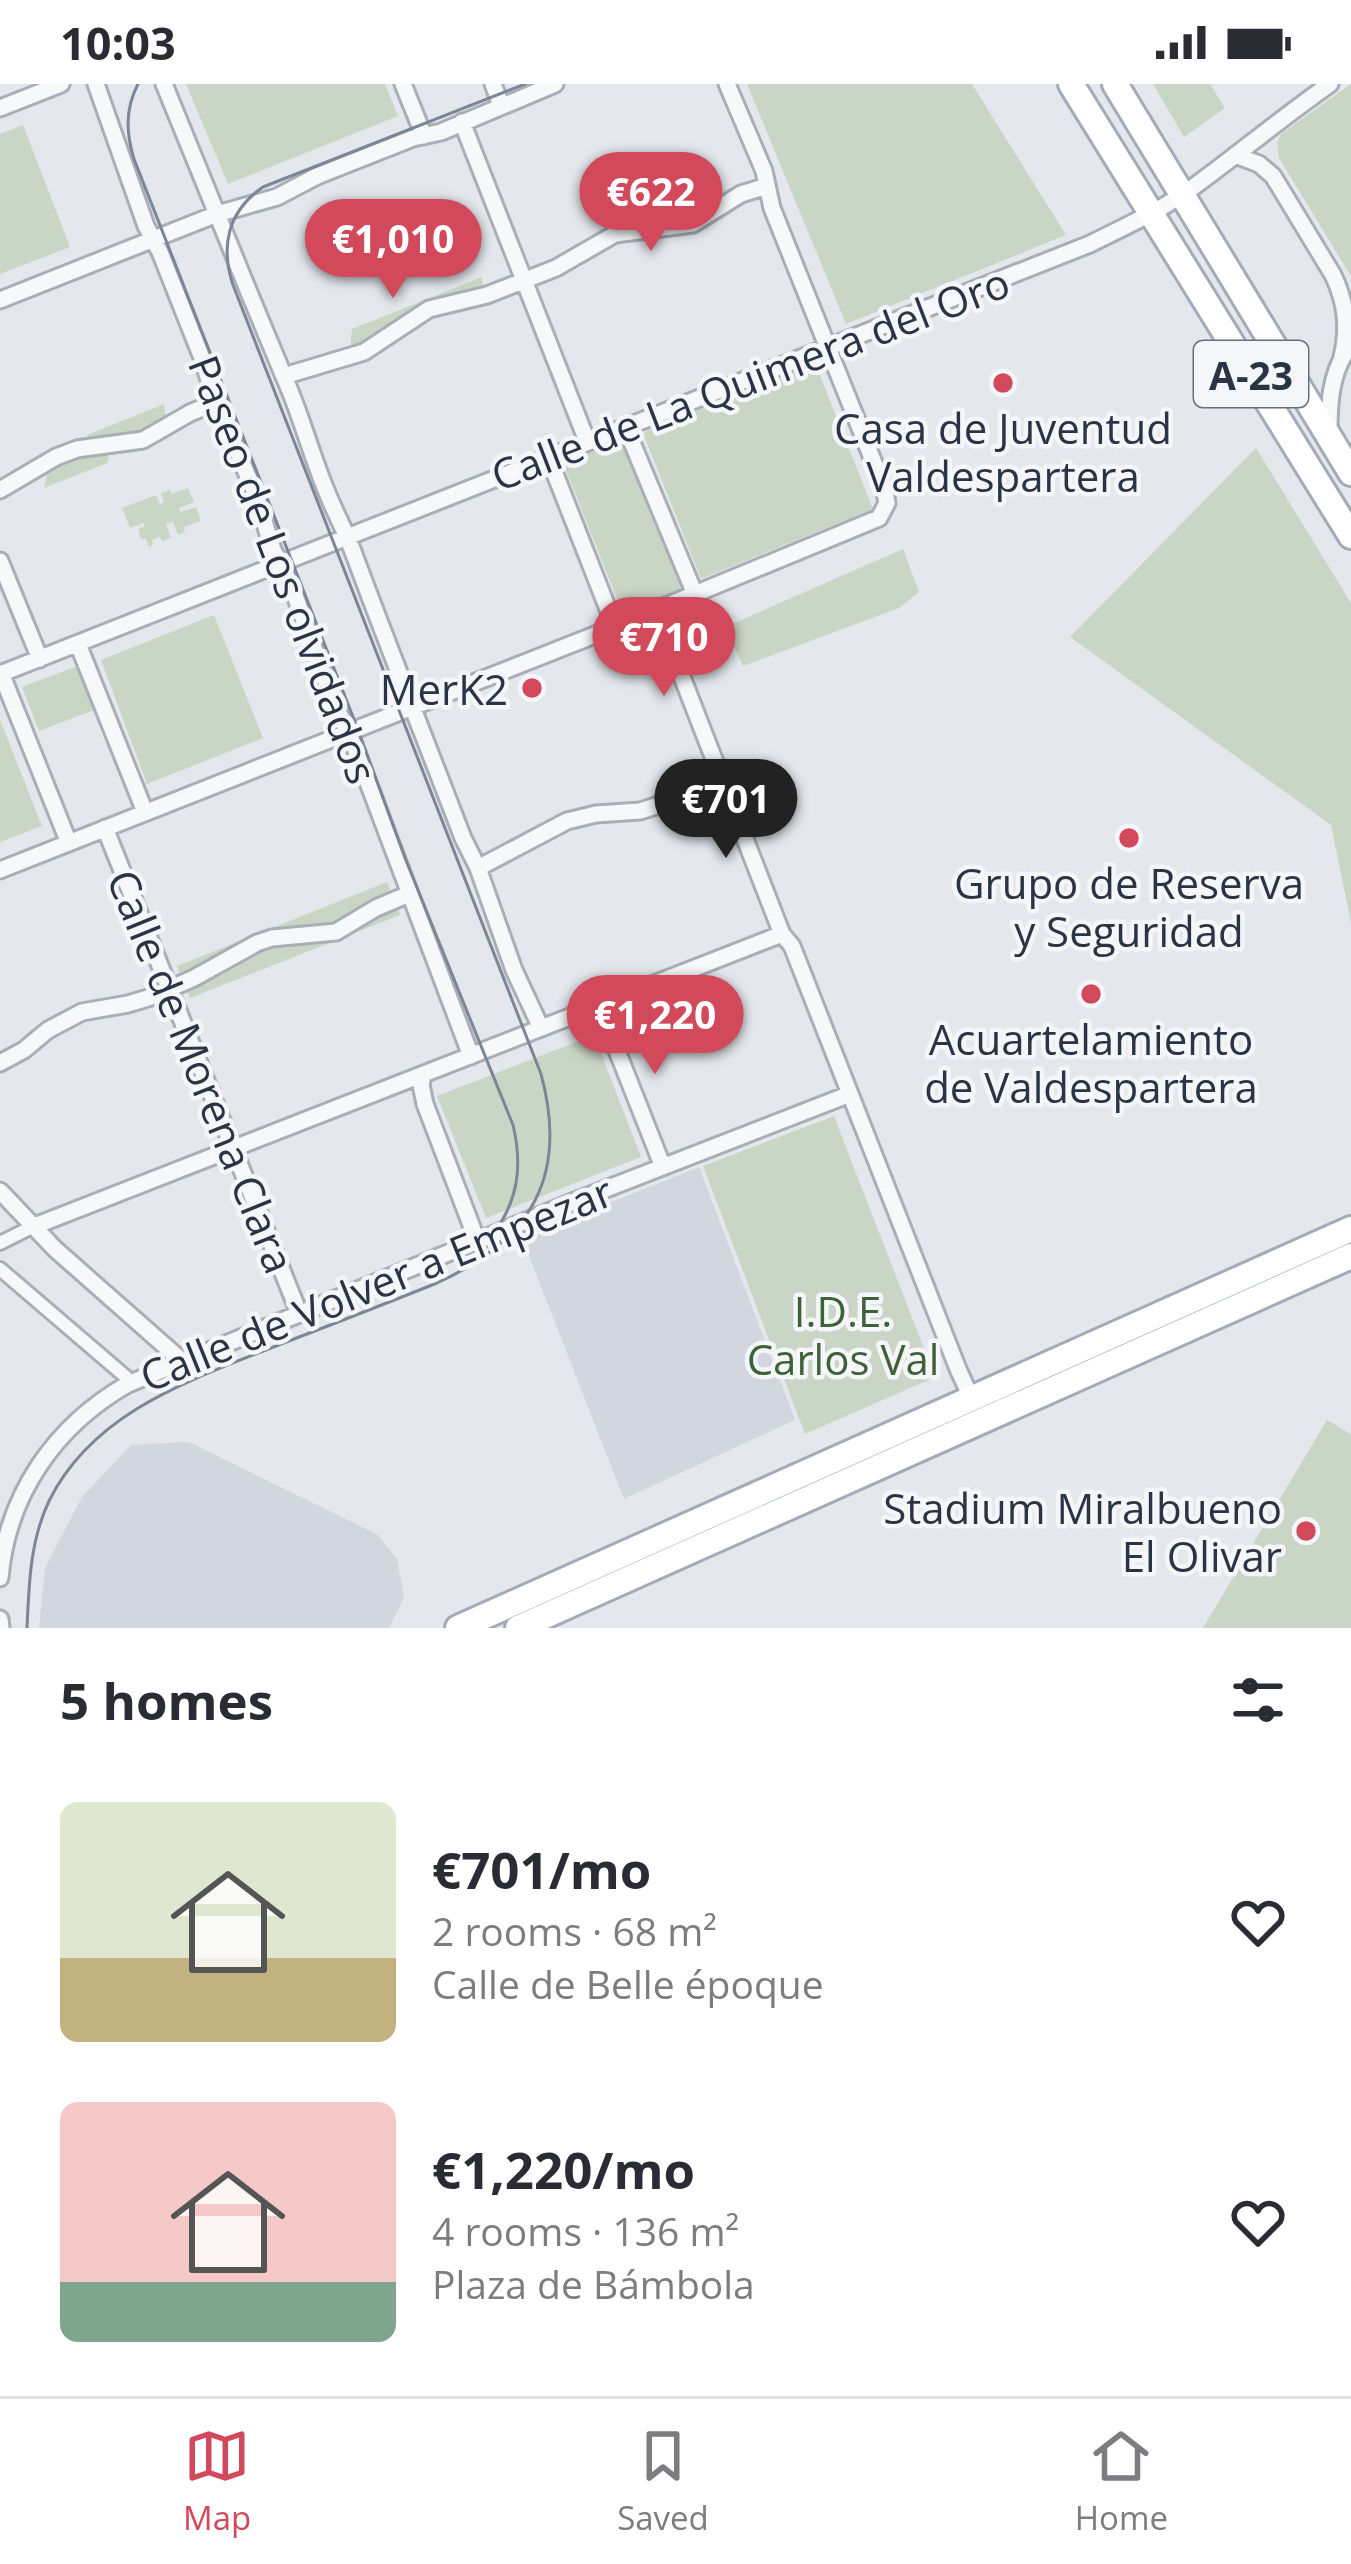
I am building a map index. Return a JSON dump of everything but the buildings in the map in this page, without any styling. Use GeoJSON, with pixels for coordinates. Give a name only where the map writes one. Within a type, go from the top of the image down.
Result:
{"type":"FeatureCollection","features":[{"type":"Feature","properties":{"kind":"main road","name":"A-23"},"geometry":{"type":"LineString","coordinates":[[1072,84],[1351,536]]}},
{"type":"Feature","properties":{"kind":"main road"},"geometry":{"type":"LineString","coordinates":[[1115,84],[1351,473]]}},
{"type":"Feature","properties":{"kind":"main road"},"geometry":{"type":"LineString","coordinates":[[458,1628],[1351,1228]]}},
{"type":"Feature","properties":{"kind":"main road"},"geometry":{"type":"LineString","coordinates":[[518,1628],[1351,1256]]}},
{"type":"Feature","properties":{"kind":"street"},"geometry":{"type":"LineString","coordinates":[[0,108],[61,84]]}},
{"type":"Feature","properties":{"kind":"street","name":"Paseo de Los olvidados"},"geometry":{"type":"LineString","coordinates":[[96,84],[471,1055]]}},
{"type":"Feature","properties":{"kind":"street","name":"Paseo de Los olvidados"},"geometry":{"type":"LineString","coordinates":[[164,84],[541,1028]]}},
{"type":"Feature","properties":{"kind":"street"},"geometry":{"type":"LineString","coordinates":[[403,84],[424,136]]}},
{"type":"Feature","properties":{"kind":"street"},"geometry":{"type":"LineString","coordinates":[[493,84],[501,105]]}},
{"type":"Feature","properties":{"kind":"street"},"geometry":{"type":"LineString","coordinates":[[0,300],[217,214],[269,200],[317,176],[556,84]]}},
{"type":"Feature","properties":{"kind":"street"},"geometry":{"type":"LineString","coordinates":[[0,870],[615,627],[872,522],[885,509],[884,488],[727,84]]}},
{"type":"Feature","properties":{"kind":"street","name":"Calle de La Quimera del Oro"},"geometry":{"type":"LineString","coordinates":[[346,537],[1080,249],[1182,195],[1330,84]]}},
{"type":"Feature","properties":{"kind":"street"},"geometry":{"type":"LineString","coordinates":[[462,122],[587,441]]}},
{"type":"Feature","properties":{"kind":"street"},"geometry":{"type":"LineString","coordinates":[[1235,155],[1259,164],[1273,176],[1340,289],[1346,352],[1335,372],[1329,437]]}},
{"type":"Feature","properties":{"kind":"street"},"geometry":{"type":"LineString","coordinates":[[284,376],[364,352],[429,309],[487,295],[556,268],[615,234],[693,224],[741,194],[766,186]]}},
{"type":"Feature","properties":{"kind":"street"},"geometry":{"type":"LineString","coordinates":[[0,490],[56,457],[96,445],[143,440],[216,402]]}},
{"type":"Feature","properties":{"kind":"street"},"geometry":{"type":"LineString","coordinates":[[626,428],[694,592]]}},
{"type":"Feature","properties":{"kind":"street"},"geometry":{"type":"LineString","coordinates":[[548,456],[615,627]]}},
{"type":"Feature","properties":{"kind":"street"},"geometry":{"type":"LineString","coordinates":[[68,843],[1,674],[346,537]]}},
{"type":"Feature","properties":{"kind":"street"},"geometry":{"type":"LineString","coordinates":[[0,561],[40,659]]}},
{"type":"Feature","properties":{"kind":"street"},"geometry":{"type":"LineString","coordinates":[[656,610],[970,1400],[995,1414]]}},
{"type":"Feature","properties":{"kind":"street"},"geometry":{"type":"LineString","coordinates":[[78,644],[145,812]]}},
{"type":"Feature","properties":{"kind":"street"},"geometry":{"type":"LineString","coordinates":[[478,868],[567,821],[656,806],[719,771]]}},
{"type":"Feature","properties":{"kind":"street","name":"Calle de Morena Clara"},"geometry":{"type":"LineString","coordinates":[[105,828],[299,1313]]}},
{"type":"Feature","properties":{"kind":"street"},"geometry":{"type":"LineString","coordinates":[[0,1063],[82,1012],[128,1004],[169,989],[257,943],[336,932],[409,894]]}},
{"type":"Feature","properties":{"kind":"street"},"geometry":{"type":"LineString","coordinates":[[0,1243],[405,1079],[423,1076],[782,934]]}},
{"type":"Feature","properties":{"kind":"street"},"geometry":{"type":"LineString","coordinates":[[599,1005],[662,1167]]}},
{"type":"Feature","properties":{"kind":"street"},"geometry":{"type":"LineString","coordinates":[[423,1076],[425,1104],[478,1243]]}},
{"type":"Feature","properties":{"kind":"street","name":"Calle de Volver a Empezar"},"geometry":{"type":"LineString","coordinates":[[0,1578],[9,1526],[52,1446],[88,1410],[127,1381],[850,1094]]}},
{"type":"Feature","properties":{"kind":"street"},"geometry":{"type":"LineString","coordinates":[[0,1191],[32,1227],[182,1361]]}},
{"type":"Feature","properties":{"kind":"street"},"geometry":{"type":"LineString","coordinates":[[0,1269],[127,1381]]}},
{"type":"Feature","properties":{"kind":"street"},"geometry":{"type":"LineString","coordinates":[[0,1619],[1,1628]]}},
{"type":"Feature","properties":{"kind":"shaded area"},"geometry":{"type":"Polygon","coordinates":[[[699,1167],[795,1420],[624,1499],[522,1238],[699,1167]]]}},
{"type":"Feature","properties":{"kind":"shaded area"},"geometry":{"type":"Polygon","coordinates":[[[184,1442],[378,1535],[397,1559],[404,1598],[389,1628],[39,1628],[45,1568],[82,1497],[131,1445],[184,1442]]]}},
{"type":"Feature","properties":{"kind":"green space"},"geometry":{"type":"Polygon","coordinates":[[[186,84],[385,84],[398,116],[228,184],[186,84]]]}},
{"type":"Feature","properties":{"kind":"green space"},"geometry":{"type":"Polygon","coordinates":[[[747,84],[972,84],[1066,235],[846,324],[747,84]]]}},
{"type":"Feature","properties":{"kind":"green space"},"geometry":{"type":"Polygon","coordinates":[[[1153,84],[1210,84],[1225,108],[1184,137],[1153,84]]]}},
{"type":"Feature","properties":{"kind":"green space"},"geometry":{"type":"Polygon","coordinates":[[[1351,84],[1351,276],[1279,158],[1277,143],[1281,134],[1351,84]]]}},
{"type":"Feature","properties":{"kind":"green space"},"geometry":{"type":"Polygon","coordinates":[[[23,125],[70,247],[0,274],[0,134],[23,125]]]}},
{"type":"Feature","properties":{"kind":"green space"},"geometry":{"type":"Polygon","coordinates":[[[714,187],[716,200],[699,210],[674,219],[646,221],[647,213],[714,187]]]}},
{"type":"Feature","properties":{"kind":"green space"},"geometry":{"type":"Polygon","coordinates":[[[482,277],[483,289],[416,307],[350,350],[352,329],[482,277]]]}},
{"type":"Feature","properties":{"kind":"green space"},"geometry":{"type":"Polygon","coordinates":[[[815,363],[873,509],[701,579],[643,433],[815,363]]]}},
{"type":"Feature","properties":{"kind":"green space"},"geometry":{"type":"Polygon","coordinates":[[[164,404],[166,419],[156,425],[88,439],[87,435],[164,404]]]}},
{"type":"Feature","properties":{"kind":"green space"},"geometry":{"type":"Polygon","coordinates":[[[621,434],[683,590],[623,614],[561,458],[621,434]]]}},
{"type":"Feature","properties":{"kind":"green space"},"geometry":{"type":"Polygon","coordinates":[[[1256,448],[1351,603],[1351,923],[1331,825],[1070,637],[1256,448]]]}},
{"type":"Feature","properties":{"kind":"green space"},"geometry":{"type":"Polygon","coordinates":[[[110,452],[107,463],[44,488],[49,467],[78,455],[110,452]]]}},
{"type":"Feature","properties":{"kind":"green space"},"geometry":{"type":"Polygon","coordinates":[[[188,488],[194,502],[179,508],[180,512],[196,507],[201,521],[184,527],[185,532],[178,535],[173,522],[166,524],[171,538],[152,540],[149,547],[138,529],[144,523],[130,528],[122,508],[156,495],[160,504],[164,502],[161,493],[188,488]]]}},
{"type":"Feature","properties":{"kind":"green space"},"geometry":{"type":"Polygon","coordinates":[[[903,549],[919,592],[899,608],[743,666],[725,627],[903,549]]]}},
{"type":"Feature","properties":{"kind":"green space"},"geometry":{"type":"Polygon","coordinates":[[[214,615],[263,738],[147,784],[101,660],[214,615]]]}},
{"type":"Feature","properties":{"kind":"green space"},"geometry":{"type":"Polygon","coordinates":[[[77,666],[94,710],[39,731],[22,687],[77,666]]]}},
{"type":"Feature","properties":{"kind":"green space"},"geometry":{"type":"Polygon","coordinates":[[[0,720],[42,826],[0,842],[0,720]]]}},
{"type":"Feature","properties":{"kind":"green space"},"geometry":{"type":"Polygon","coordinates":[[[387,882],[391,892],[333,924],[254,936],[180,975],[177,966],[387,882]]]}},
{"type":"Feature","properties":{"kind":"green space"},"geometry":{"type":"Polygon","coordinates":[[[397,906],[400,915],[190,998],[186,989],[254,953],[338,938],[397,906]]]}},
{"type":"Feature","properties":{"kind":"green space"},"geometry":{"type":"Polygon","coordinates":[[[594,1035],[641,1157],[486,1218],[437,1096],[594,1035]]]}},
{"type":"Feature","properties":{"kind":"green space","name":"I.D.E. Carlos Val"},"geometry":{"type":"Polygon","coordinates":[[[834,1116],[935,1377],[805,1434],[703,1166],[834,1116]]]}},
{"type":"Feature","properties":{"kind":"green space","name":"Stadium Miralbueno El Olivar"},"geometry":{"type":"Polygon","coordinates":[[[1327,1420],[1351,1434],[1351,1628],[1203,1628],[1327,1420]]]}},
{"type":"Feature","properties":{"kind":"tram line"},"geometry":{"type":"LineString","coordinates":[[138,84],[128,121],[134,159],[513,1125],[516,1183],[508,1210],[492,1236]]}},
{"type":"Feature","properties":{"kind":"tram line"},"geometry":{"type":"LineString","coordinates":[[27,1628],[32,1563],[43,1516],[68,1470],[92,1443],[119,1421],[181,1385],[470,1266],[519,1225],[545,1174],[550,1144],[541,1074],[233,285],[227,257],[235,218],[263,187],[525,84]]}},
{"type":"Feature","properties":{"kind":"place","name":"Casa de Juventud Valdespartera"},"geometry":{"type":"Point","coordinates":[1003,383]}},
{"type":"Feature","properties":{"kind":"place","name":"MerK2"},"geometry":{"type":"Point","coordinates":[532,688]}},
{"type":"Feature","properties":{"kind":"place","name":"Grupo de Reserva y Seguridad"},"geometry":{"type":"Point","coordinates":[1129,838]}},
{"type":"Feature","properties":{"kind":"place","name":"Acuartelamiento de Valdespartera"},"geometry":{"type":"Point","coordinates":[1091,994]}},
{"type":"Feature","properties":{"kind":"place","name":"Stadium Miralbueno El Olivar"},"geometry":{"type":"Point","coordinates":[1306,1531]}}]}
